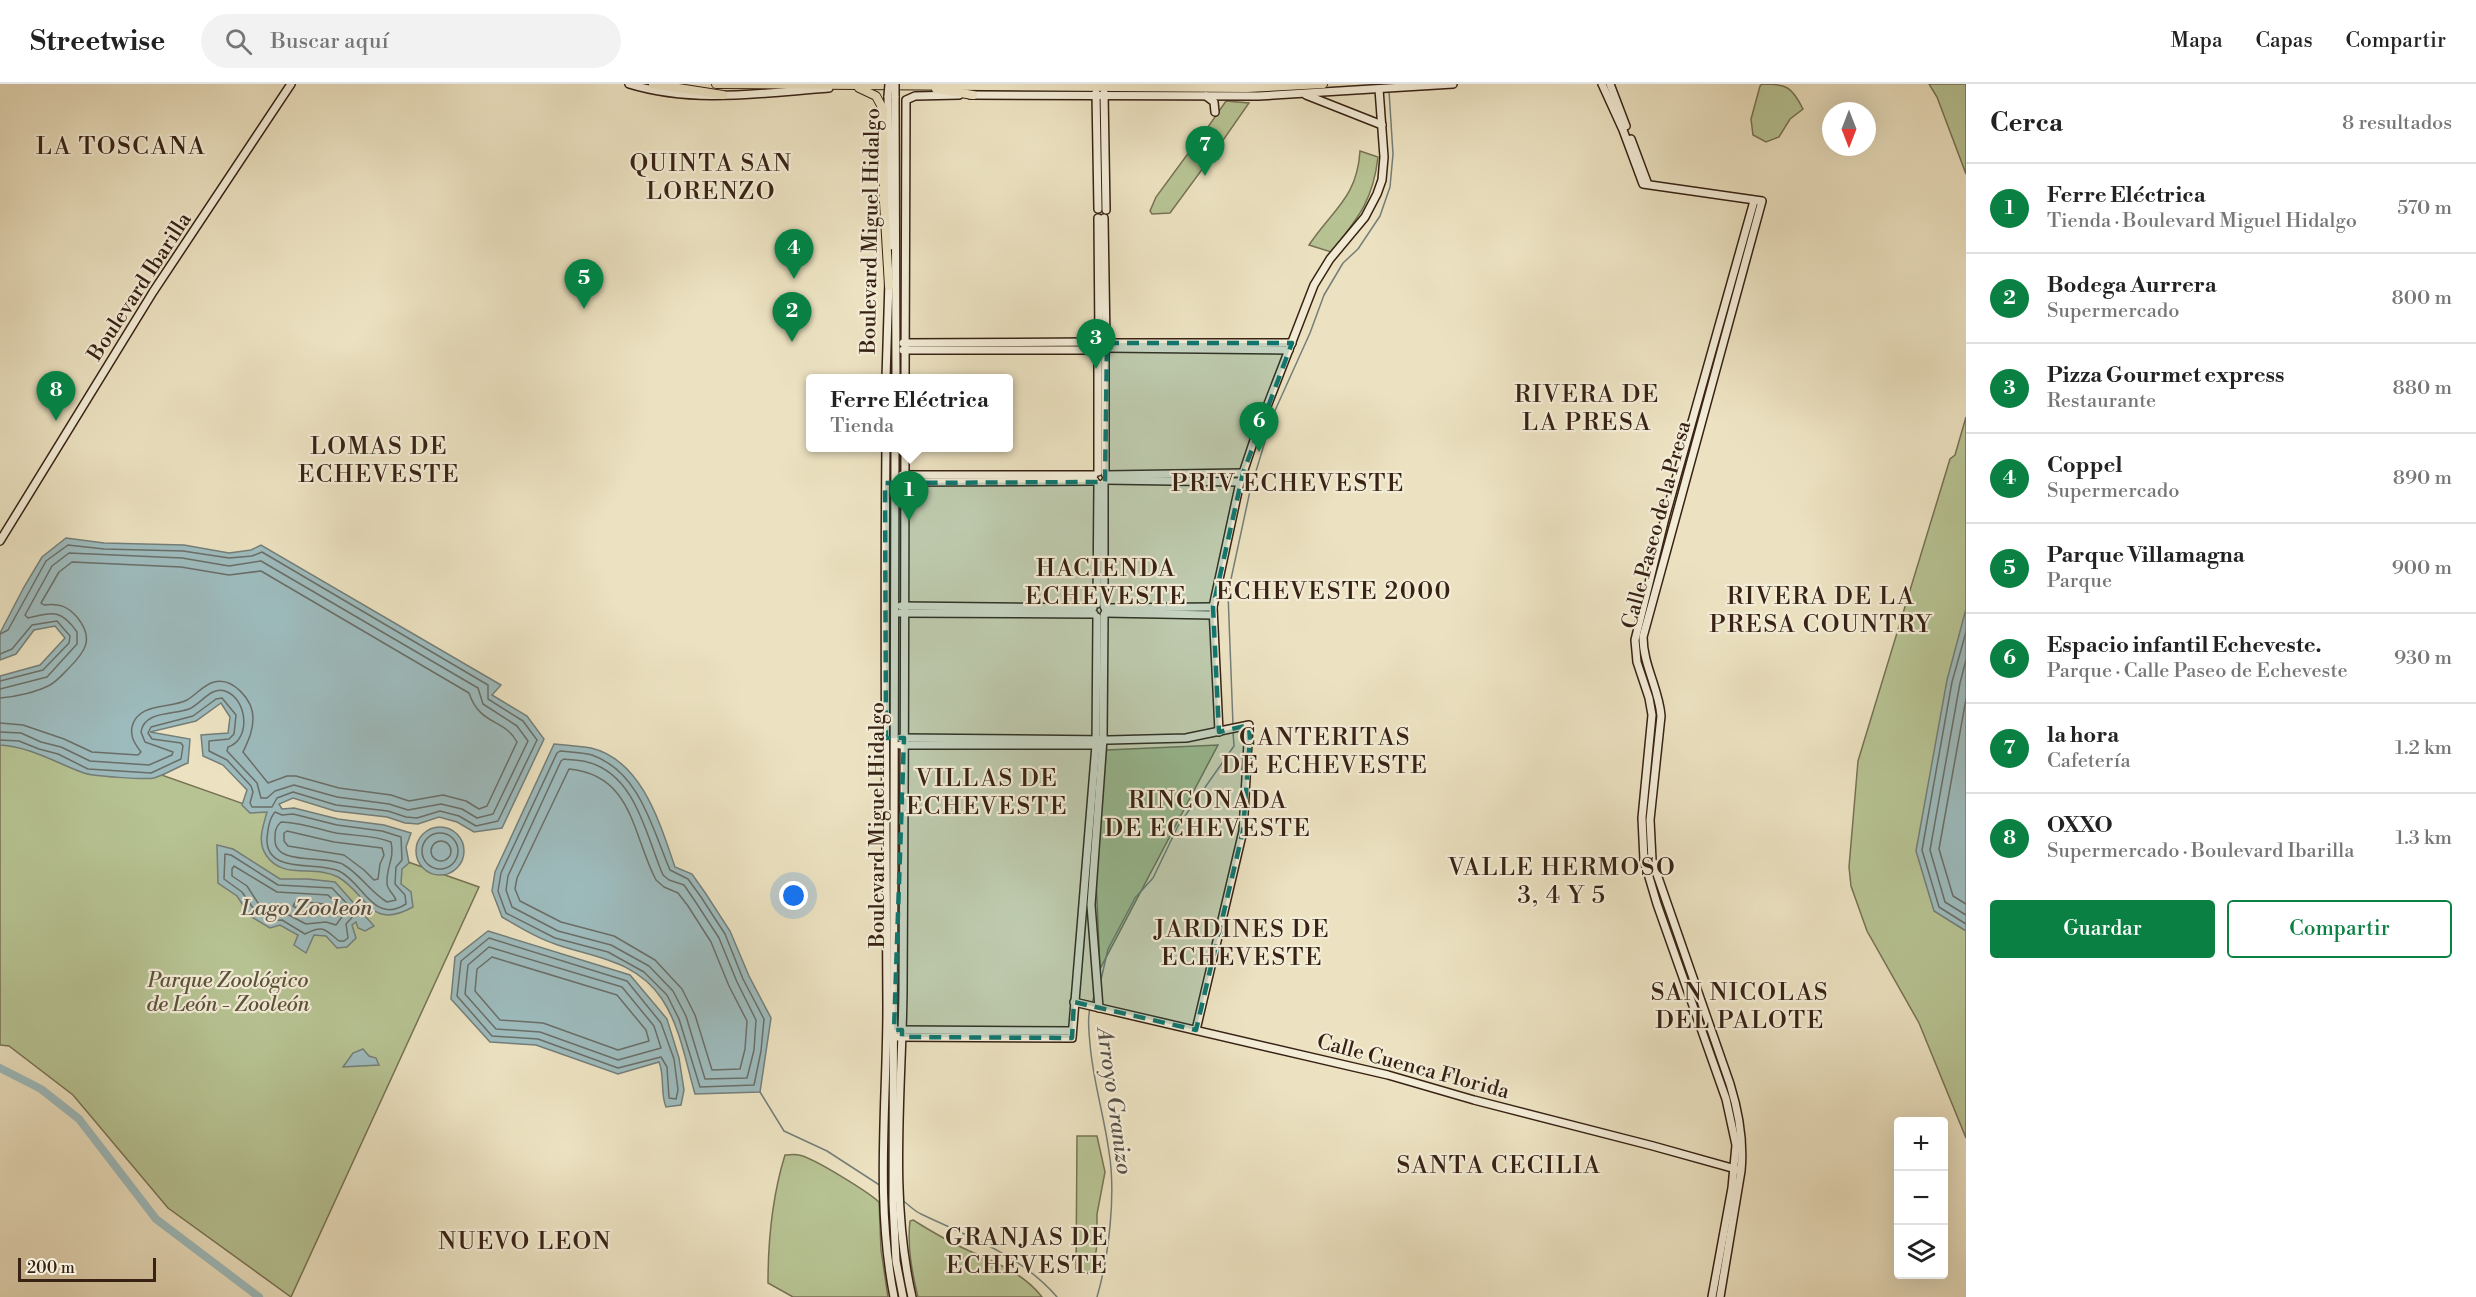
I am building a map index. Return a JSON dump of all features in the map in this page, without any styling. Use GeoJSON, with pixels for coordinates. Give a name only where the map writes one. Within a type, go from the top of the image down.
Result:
{"type":"FeatureCollection","features":[{"type":"Feature","properties":{"kind":"main road"},"geometry":{"type":"LineString","coordinates":[[653,84],[723,95]]}},
{"type":"Feature","properties":{"kind":"main road"},"geometry":{"type":"LineString","coordinates":[[716,84],[1007,85],[1100,89],[1323,84]]}},
{"type":"Feature","properties":{"kind":"main road"},"geometry":{"type":"LineString","coordinates":[[852,85],[876,96],[883,109],[884,214],[889,286]]}},
{"type":"Feature","properties":{"kind":"main road"},"geometry":{"type":"LineString","coordinates":[[914,85],[973,95]]}},
{"type":"Feature","properties":{"kind":"street","name":"Boulevard Ibarilla"},"geometry":{"type":"LineString","coordinates":[[0,541],[153,292],[291,84]]}},
{"type":"Feature","properties":{"kind":"street"},"geometry":{"type":"LineString","coordinates":[[629,84],[676,95],[723,95],[852,85]]}},
{"type":"Feature","properties":{"kind":"street","name":"Boulevard Miguel Hidalgo"},"geometry":{"type":"LineString","coordinates":[[889,84],[892,96],[896,374]]}},
{"type":"Feature","properties":{"kind":"street","name":"Boulevard Miguel Hidalgo"},"geometry":{"type":"LineString","coordinates":[[886,374],[892,96],[895,84]]}},
{"type":"Feature","properties":{"kind":"street"},"geometry":{"type":"LineString","coordinates":[[905,374],[906,100],[915,96],[1016,95],[1100,89],[1209,96],[1305,95],[1453,84]]}},
{"type":"Feature","properties":{"kind":"street"},"geometry":{"type":"LineString","coordinates":[[1602,84],[1646,184]]}},
{"type":"Feature","properties":{"kind":"street"},"geometry":{"type":"LineString","coordinates":[[1610,84],[1646,184]]}},
{"type":"Feature","properties":{"kind":"street"},"geometry":{"type":"LineString","coordinates":[[1007,85],[1016,95]]}},
{"type":"Feature","properties":{"kind":"street"},"geometry":{"type":"LineString","coordinates":[[1209,96],[1223,86]]}},
{"type":"Feature","properties":{"kind":"street"},"geometry":{"type":"LineString","coordinates":[[1228,96],[1234,86],[1240,94],[1249,96]]}},
{"type":"Feature","properties":{"kind":"street"},"geometry":{"type":"LineString","coordinates":[[1219,732],[1213,611],[1240,482],[1304,309],[1322,270],[1365,217],[1377,194],[1383,168],[1381,88]]}},
{"type":"Feature","properties":{"kind":"street"},"geometry":{"type":"LineString","coordinates":[[1097,1007],[1099,995],[1091,905],[1101,742],[1100,89]]}},
{"type":"Feature","properties":{"kind":"street"},"geometry":{"type":"LineString","coordinates":[[1305,95],[1382,125]]}},
{"type":"Feature","properties":{"kind":"street"},"geometry":{"type":"LineString","coordinates":[[1209,96],[1214,102],[1215,112]]}},
{"type":"Feature","properties":{"kind":"street"},"geometry":{"type":"LineString","coordinates":[[1646,184],[1758,201]]}},
{"type":"Feature","properties":{"kind":"street","name":"Calle Paseo de la Presa"},"geometry":{"type":"LineString","coordinates":[[1738,1170],[1735,1139],[1726,1100],[1647,874],[1642,846],[1642,818],[1652,727],[1649,698],[1636,662],[1635,640],[1665,518],[1758,201]]}},
{"type":"Feature","properties":{"kind":"street","name":"Calle Paseo de la Presa"},"geometry":{"type":"LineString","coordinates":[[1738,1170],[1742,1145],[1737,1108],[1656,876],[1649,848],[1661,716],[1644,654],[1643,637],[1758,201]]}},
{"type":"Feature","properties":{"kind":"street"},"geometry":{"type":"LineString","coordinates":[[895,224],[904,271]]}},
{"type":"Feature","properties":{"kind":"street"},"geometry":{"type":"LineString","coordinates":[[886,347],[1291,347]]}},
{"type":"Feature","properties":{"kind":"street","name":"Boulevard Miguel Hidalgo"},"geometry":{"type":"LineString","coordinates":[[886,452],[886,741],[890,1033],[896,1141],[896,1204]]}},
{"type":"Feature","properties":{"kind":"street","name":"Boulevard Miguel Hidalgo"},"geometry":{"type":"LineString","coordinates":[[895,452],[893,610],[900,741],[903,862],[902,1034],[896,1141]]}},
{"type":"Feature","properties":{"kind":"street","name":"Boulevard Miguel Hidalgo"},"geometry":{"type":"LineString","coordinates":[[894,1297],[885,1235],[883,1179],[900,741],[905,452]]}},
{"type":"Feature","properties":{"kind":"street"},"geometry":{"type":"LineString","coordinates":[[885,479],[1100,478],[1243,473]]}},
{"type":"Feature","properties":{"kind":"street"},"geometry":{"type":"LineString","coordinates":[[1100,478],[1240,482]]}},
{"type":"Feature","properties":{"kind":"street"},"geometry":{"type":"LineString","coordinates":[[893,610],[1213,611]]}},
{"type":"Feature","properties":{"kind":"street"},"geometry":{"type":"LineString","coordinates":[[886,741],[1101,742],[1186,738],[1246,725],[1243,831],[1196,1030]]}},
{"type":"Feature","properties":{"kind":"street"},"geometry":{"type":"LineString","coordinates":[[890,1033],[1072,1034],[1101,742]]}},
{"type":"Feature","properties":{"kind":"street"},"geometry":{"type":"LineString","coordinates":[[895,905],[903,862]]}},
{"type":"Feature","properties":{"kind":"street"},"geometry":{"type":"LineString","coordinates":[[1666,926],[1676,947],[1682,949]]}},
{"type":"Feature","properties":{"kind":"street"},"geometry":{"type":"LineString","coordinates":[[1677,959],[1683,959],[1692,979]]}},
{"type":"Feature","properties":{"kind":"street"},"geometry":{"type":"LineString","coordinates":[[1099,995],[1112,1011]]}},
{"type":"Feature","properties":{"kind":"street","name":"Calle Cuenca Florida"},"geometry":{"type":"LineString","coordinates":[[1074,1002],[1379,1072],[1480,1102],[1738,1170]]}},
{"type":"Feature","properties":{"kind":"street"},"geometry":{"type":"LineString","coordinates":[[1712,1297],[1738,1170]]}},
{"type":"Feature","properties":{"kind":"street"},"geometry":{"type":"LineString","coordinates":[[1720,1297],[1738,1170]]}},
{"type":"Feature","properties":{"kind":"street"},"geometry":{"type":"LineString","coordinates":[[896,1204],[896,1261],[903,1297]]}},
{"type":"Feature","properties":{"kind":"street"},"geometry":{"type":"LineString","coordinates":[[896,1204],[912,1297]]}},
{"type":"Feature","properties":{"kind":"highlighted area"},"geometry":{"type":"Polygon","coordinates":[[[1107,343],[1292,343],[1243,473],[1213,607],[1219,732],[1249,725],[1250,739],[1243,831],[1196,1030],[1074,1002],[1072,1038],[902,1037],[902,1030],[894,1030],[904,738],[886,738],[885,483],[1105,482],[1107,343]]]}},
{"type":"Feature","properties":{"kind":"green space"},"geometry":{"type":"Polygon","coordinates":[[[1762,84],[1788,88],[1803,109],[1790,119],[1779,137],[1766,142],[1753,135],[1751,119],[1762,84]]]}},
{"type":"Feature","properties":{"kind":"green space"},"geometry":{"type":"Polygon","coordinates":[[[1929,84],[1966,84],[1966,174],[1937,97],[1929,84]]]}},
{"type":"Feature","properties":{"kind":"green space"},"geometry":{"type":"Polygon","coordinates":[[[1226,101],[1249,103],[1217,149],[1201,137],[1226,101]]]}},
{"type":"Feature","properties":{"kind":"green space"},"geometry":{"type":"Polygon","coordinates":[[[1195,144],[1212,156],[1170,213],[1152,214],[1150,211],[1156,197],[1195,144]]]}},
{"type":"Feature","properties":{"kind":"green space"},"geometry":{"type":"Polygon","coordinates":[[[1360,151],[1378,157],[1372,186],[1363,208],[1331,252],[1309,245],[1349,192],[1358,167],[1360,151]]]}},
{"type":"Feature","properties":{"kind":"green space"},"geometry":{"type":"Polygon","coordinates":[[[1966,417],[1966,1138],[1919,1023],[1867,931],[1851,886],[1849,867],[1858,761],[1950,459],[1955,455],[1966,417]]]}},
{"type":"Feature","properties":{"kind":"green space","name":"Parque Zoológico de León - Zooleón"},"geometry":{"type":"Polygon","coordinates":[[[0,718],[479,887],[291,1297],[168,1208],[73,1095],[9,1046],[0,1045],[0,718]]]}},
{"type":"Feature","properties":{"kind":"green space"},"geometry":{"type":"Polygon","coordinates":[[[1218,745],[1100,969],[1096,879],[1106,750],[1218,745]]]}},
{"type":"Feature","properties":{"kind":"green space"},"geometry":{"type":"Polygon","coordinates":[[[1077,1136],[1097,1136],[1105,1172],[1097,1214],[1097,1244],[1093,1274],[1076,1272],[1077,1136]]]}},
{"type":"Feature","properties":{"kind":"green space"},"geometry":{"type":"Polygon","coordinates":[[[785,1155],[799,1155],[816,1162],[879,1202],[881,1250],[888,1297],[793,1297],[768,1283],[772,1219],[785,1155]]]}},
{"type":"Feature","properties":{"kind":"green space"},"geometry":{"type":"Polygon","coordinates":[[[913,1220],[950,1242],[1016,1273],[1042,1297],[918,1297],[910,1250],[910,1221],[913,1220]]]}},
{"type":"Feature","properties":{"kind":"water"},"geometry":{"type":"Polygon","coordinates":[[[66,538],[104,543],[184,545],[229,553],[251,550],[261,545],[501,685],[492,695],[527,716],[544,739],[502,828],[474,832],[457,822],[439,817],[418,824],[405,823],[387,817],[335,811],[293,798],[279,804],[282,809],[294,808],[338,819],[384,825],[411,833],[406,847],[409,863],[402,869],[401,884],[411,892],[413,907],[387,915],[371,908],[338,877],[329,873],[281,868],[266,855],[261,839],[267,812],[250,813],[242,805],[247,790],[223,765],[203,756],[201,735],[228,733],[230,717],[221,703],[196,721],[150,732],[190,739],[188,763],[154,778],[89,774],[33,752],[0,745],[0,676],[40,665],[65,638],[55,626],[34,630],[16,654],[0,660],[0,633],[42,557],[66,538]]]}},
{"type":"Feature","properties":{"kind":"water"},"geometry":{"type":"Polygon","coordinates":[[[1966,609],[1966,931],[1934,911],[1916,851],[1947,680],[1966,609]]]}},
{"type":"Feature","properties":{"kind":"water"},"geometry":{"type":"Polygon","coordinates":[[[554,744],[591,748],[609,755],[624,766],[646,796],[663,832],[675,867],[692,874],[730,931],[749,976],[771,1018],[760,1092],[695,1094],[673,1021],[662,999],[652,986],[640,976],[614,962],[548,942],[502,917],[492,891],[495,872],[554,744]]]}},
{"type":"Feature","properties":{"kind":"water"},"geometry":{"type":"Polygon","coordinates":[[[435,827],[445,827],[457,834],[464,846],[464,856],[457,868],[445,875],[435,875],[420,864],[416,856],[416,846],[427,831],[435,827]]]}},
{"type":"Feature","properties":{"kind":"water","name":"Lago Zooleón"},"geometry":{"type":"Polygon","coordinates":[[[217,845],[233,849],[280,879],[335,882],[374,926],[365,931],[358,928],[356,922],[352,925],[356,938],[347,947],[337,948],[326,936],[314,935],[306,953],[294,945],[298,935],[280,925],[270,928],[250,916],[237,896],[218,883],[217,845]]]}},
{"type":"Feature","properties":{"kind":"water"},"geometry":{"type":"Polygon","coordinates":[[[488,931],[630,975],[667,1019],[679,1058],[684,1090],[681,1105],[666,1107],[659,1062],[618,1074],[536,1045],[490,1042],[451,999],[455,957],[488,931]]]}},
{"type":"Feature","properties":{"kind":"water"},"geometry":{"type":"Polygon","coordinates":[[[363,1049],[369,1056],[376,1058],[379,1065],[343,1067],[353,1053],[363,1049]]]}},
{"type":"Feature","properties":{"kind":"waterway","name":"Arroyo Granizo"},"geometry":{"type":"LineString","coordinates":[[1233,725],[1228,593],[1250,491],[1273,415],[1310,333],[1324,295],[1343,263],[1358,249],[1380,216],[1390,187],[1393,154],[1389,91]]}},
{"type":"Feature","properties":{"kind":"waterway","name":"Arroyo Granizo"},"geometry":{"type":"LineString","coordinates":[[1100,984],[1108,949],[1135,898],[1153,878],[1178,826],[1234,746],[1233,732]]}},
{"type":"Feature","properties":{"kind":"waterway","name":"Arroyo Granizo"},"geometry":{"type":"LineString","coordinates":[[1092,1003],[1095,994]]}},
{"type":"Feature","properties":{"kind":"waterway","name":"Arroyo Granizo"},"geometry":{"type":"LineString","coordinates":[[1090,1008],[1088,1026],[1091,1058],[1107,1138],[1112,1187],[1108,1244],[1097,1297]]}},
{"type":"Feature","properties":{"kind":"waterway"},"geometry":{"type":"LineString","coordinates":[[0,1068],[41,1089],[79,1119],[156,1219],[259,1297]]}},
{"type":"Feature","properties":{"kind":"waterway"},"geometry":{"type":"LineString","coordinates":[[760,1092],[784,1131],[827,1151],[881,1186]]}},
{"type":"Feature","properties":{"kind":"waterway"},"geometry":{"type":"LineString","coordinates":[[902,1200],[918,1213],[976,1239],[1011,1258],[1043,1282],[1057,1297]]}},
{"type":"Feature","properties":{"kind":"place","name":"la hora"},"geometry":{"type":"Point","coordinates":[1205,176]}},
{"type":"Feature","properties":{"kind":"place","name":"Coppel"},"geometry":{"type":"Point","coordinates":[794,279]}},
{"type":"Feature","properties":{"kind":"place","name":"Parque Villamagna"},"geometry":{"type":"Point","coordinates":[584,309]}},
{"type":"Feature","properties":{"kind":"place","name":"Bodega Aurrera"},"geometry":{"type":"Point","coordinates":[792,342]}},
{"type":"Feature","properties":{"kind":"place","name":"Pizza Gourmet express"},"geometry":{"type":"Point","coordinates":[1096,369]}},
{"type":"Feature","properties":{"kind":"place","name":"OXXO"},"geometry":{"type":"Point","coordinates":[56,421]}},
{"type":"Feature","properties":{"kind":"place","name":"Espacio infantil Echeveste."},"geometry":{"type":"Point","coordinates":[1259,452]}},
{"type":"Feature","properties":{"kind":"place","name":"Ferre Eléctrica"},"geometry":{"type":"Point","coordinates":[909,521]}},
{"type":"Feature","properties":{"kind":"district","name":"LA TOSCANA"},"geometry":{"type":"Point","coordinates":[121,147]}},
{"type":"Feature","properties":{"kind":"district","name":"QUINTA SAN LORENZO"},"geometry":{"type":"Point","coordinates":[711,178]}},
{"type":"Feature","properties":{"kind":"district","name":"RIVERA DE LA PRESA"},"geometry":{"type":"Point","coordinates":[1587,409]}},
{"type":"Feature","properties":{"kind":"district","name":"LOMAS DE ECHEVESTE"},"geometry":{"type":"Point","coordinates":[379,461]}},
{"type":"Feature","properties":{"kind":"district","name":"PRIV ECHEVESTE"},"geometry":{"type":"Point","coordinates":[1288,484]}},
{"type":"Feature","properties":{"kind":"district","name":"HACIENDA ECHEVESTE"},"geometry":{"type":"Point","coordinates":[1106,583]}},
{"type":"Feature","properties":{"kind":"district","name":"ECHEVESTE 2000"},"geometry":{"type":"Point","coordinates":[1334,592]}},
{"type":"Feature","properties":{"kind":"district","name":"RIVERA DE LA PRESA COUNTRY"},"geometry":{"type":"Point","coordinates":[1821,611]}},
{"type":"Feature","properties":{"kind":"district","name":"CANTERITAS DE ECHEVESTE"},"geometry":{"type":"Point","coordinates":[1325,752]}},
{"type":"Feature","properties":{"kind":"district","name":"VILLAS DE ECHEVESTE"},"geometry":{"type":"Point","coordinates":[987,793]}},
{"type":"Feature","properties":{"kind":"district","name":"RINCONADA DE ECHEVESTE"},"geometry":{"type":"Point","coordinates":[1208,815]}},
{"type":"Feature","properties":{"kind":"district","name":"VALLE HERMOSO 3, 4 Y 5"},"geometry":{"type":"Point","coordinates":[1562,882]}},
{"type":"Feature","properties":{"kind":"district","name":"JARDINES DE ECHEVESTE"},"geometry":{"type":"Point","coordinates":[1242,944]}},
{"type":"Feature","properties":{"kind":"district","name":"SAN NICOLAS DEL PALOTE"},"geometry":{"type":"Point","coordinates":[1740,1007]}},
{"type":"Feature","properties":{"kind":"district","name":"SANTA CECILIA"},"geometry":{"type":"Point","coordinates":[1499,1166]}},
{"type":"Feature","properties":{"kind":"district","name":"NUEVO LEON"},"geometry":{"type":"Point","coordinates":[525,1242]}},
{"type":"Feature","properties":{"kind":"district","name":"GRANJAS DE ECHEVESTE"},"geometry":{"type":"Point","coordinates":[1027,1252]}}]}
